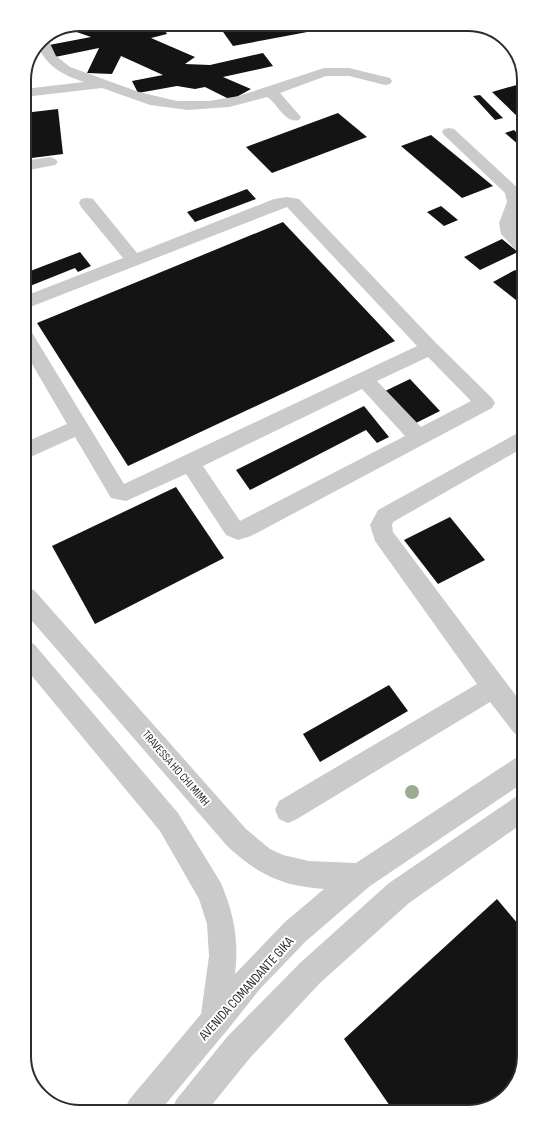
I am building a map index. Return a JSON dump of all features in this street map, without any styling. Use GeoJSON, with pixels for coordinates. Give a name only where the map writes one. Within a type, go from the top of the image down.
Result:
{"type":"FeatureCollection","features":[{"type":"Feature","properties":{"kind":"street"},"geometry":{"type":"LineString","coordinates":[[45,46],[48,54],[60,67],[130,95],[158,102],[187,106],[217,105],[246,100],[324,72],[349,72],[385,81]]}},
{"type":"Feature","properties":{"kind":"street"},"geometry":{"type":"LineString","coordinates":[[31,92],[103,85]]}},
{"type":"Feature","properties":{"kind":"street"},"geometry":{"type":"LineString","coordinates":[[269,92],[278,98],[294,117]]}},
{"type":"Feature","properties":{"kind":"street"},"geometry":{"type":"LineString","coordinates":[[449,132],[512,191],[515,202],[507,223],[509,234],[517,241]]}},
{"type":"Feature","properties":{"kind":"street"},"geometry":{"type":"LineString","coordinates":[[31,165],[50,162]]}},
{"type":"Feature","properties":{"kind":"street"},"geometry":{"type":"LineString","coordinates":[[87,203],[134,260]]}},
{"type":"Feature","properties":{"kind":"street"},"geometry":{"type":"LineString","coordinates":[[31,301],[280,203],[293,203],[430,348],[485,403],[238,531],[234,529],[189,462]]}},
{"type":"Feature","properties":{"kind":"street"},"geometry":{"type":"LineString","coordinates":[[31,346],[118,492],[122,493],[126,493],[430,348]]}},
{"type":"Feature","properties":{"kind":"street"},"geometry":{"type":"LineString","coordinates":[[364,379],[419,438]]}},
{"type":"Feature","properties":{"kind":"street"},"geometry":{"type":"LineString","coordinates":[[31,449],[79,427]]}},
{"type":"Feature","properties":{"kind":"street"},"geometry":{"type":"LineString","coordinates":[[517,442],[385,516],[381,525],[383,535],[493,687],[517,717]]}},
{"type":"Feature","properties":{"kind":"street","name":"TRAVESSA HO CHI MIMH"},"geometry":{"type":"LineString","coordinates":[[31,603],[237,838],[262,859],[286,869],[326,877],[360,876]]}},
{"type":"Feature","properties":{"kind":"street"},"geometry":{"type":"LineString","coordinates":[[31,658],[168,822],[211,893],[221,924],[223,956],[215,1022]]}},
{"type":"Feature","properties":{"kind":"street"},"geometry":{"type":"LineString","coordinates":[[288,810],[493,687]]}},
{"type":"Feature","properties":{"kind":"street","name":"AVENIDA COMANDANTE GIKA"},"geometry":{"type":"LineString","coordinates":[[145,1105],[250,979],[295,932],[360,876],[517,772]]}},
{"type":"Feature","properties":{"kind":"street"},"geometry":{"type":"LineString","coordinates":[[192,1105],[238,1048],[310,973],[399,893],[517,811]]}},
{"type":"Feature","properties":{"kind":"building"},"geometry":{"type":"Polygon","coordinates":[[[74,31],[165,31],[167,34],[151,38],[195,57],[185,64],[210,65],[263,53],[273,66],[223,77],[251,89],[231,100],[205,87],[195,89],[177,86],[138,93],[132,81],[163,75],[121,56],[112,74],[87,73],[99,48],[55,57],[49,45],[91,37],[74,31]]]}},
{"type":"Feature","properties":{"kind":"building"},"geometry":{"type":"Polygon","coordinates":[[[222,31],[313,31],[233,46],[222,31]]]}},
{"type":"Feature","properties":{"kind":"building"},"geometry":{"type":"Polygon","coordinates":[[[517,85],[517,116],[492,92],[517,85]]]}},
{"type":"Feature","properties":{"kind":"building"},"geometry":{"type":"Polygon","coordinates":[[[480,95],[503,118],[495,120],[473,96],[480,95]]]}},
{"type":"Feature","properties":{"kind":"building"},"geometry":{"type":"Polygon","coordinates":[[[58,109],[63,154],[31,158],[31,112],[58,109]]]}},
{"type":"Feature","properties":{"kind":"building"},"geometry":{"type":"Polygon","coordinates":[[[338,113],[367,137],[272,173],[246,147],[338,113]]]}},
{"type":"Feature","properties":{"kind":"building"},"geometry":{"type":"Polygon","coordinates":[[[514,130],[517,133],[517,143],[505,133],[514,130]]]}},
{"type":"Feature","properties":{"kind":"building"},"geometry":{"type":"Polygon","coordinates":[[[431,135],[493,186],[462,198],[401,146],[431,135]]]}},
{"type":"Feature","properties":{"kind":"building"},"geometry":{"type":"Polygon","coordinates":[[[247,189],[256,199],[195,222],[187,212],[247,189]]]}},
{"type":"Feature","properties":{"kind":"building"},"geometry":{"type":"Polygon","coordinates":[[[441,206],[458,220],[444,226],[427,212],[441,206]]]}},
{"type":"Feature","properties":{"kind":"building"},"geometry":{"type":"Polygon","coordinates":[[[283,222],[395,341],[128,466],[37,323],[283,222]]]}},
{"type":"Feature","properties":{"kind":"building"},"geometry":{"type":"Polygon","coordinates":[[[502,239],[517,251],[480,270],[464,257],[502,239]]]}},
{"type":"Feature","properties":{"kind":"building"},"geometry":{"type":"Polygon","coordinates":[[[80,252],[91,266],[78,272],[75,268],[31,286],[31,271],[80,252]]]}},
{"type":"Feature","properties":{"kind":"building"},"geometry":{"type":"Polygon","coordinates":[[[515,270],[517,271],[517,301],[493,282],[515,270]]]}},
{"type":"Feature","properties":{"kind":"building"},"geometry":{"type":"Polygon","coordinates":[[[410,379],[440,411],[410,426],[381,393],[410,379]]]}},
{"type":"Feature","properties":{"kind":"building"},"geometry":{"type":"Polygon","coordinates":[[[364,406],[389,437],[377,443],[366,430],[250,490],[236,470],[364,406]]]}},
{"type":"Feature","properties":{"kind":"building"},"geometry":{"type":"Polygon","coordinates":[[[176,487],[224,558],[95,624],[52,546],[176,487]]]}},
{"type":"Feature","properties":{"kind":"building"},"geometry":{"type":"Polygon","coordinates":[[[450,517],[485,560],[438,584],[404,540],[450,517]]]}},
{"type":"Feature","properties":{"kind":"building"},"geometry":{"type":"Polygon","coordinates":[[[389,685],[408,711],[320,762],[303,734],[389,685]]]}},
{"type":"Feature","properties":{"kind":"building"},"geometry":{"type":"Polygon","coordinates":[[[497,899],[517,923],[517,1063],[509,1083],[498,1095],[478,1104],[468,1105],[389,1105],[344,1039],[497,899]]]}}]}
